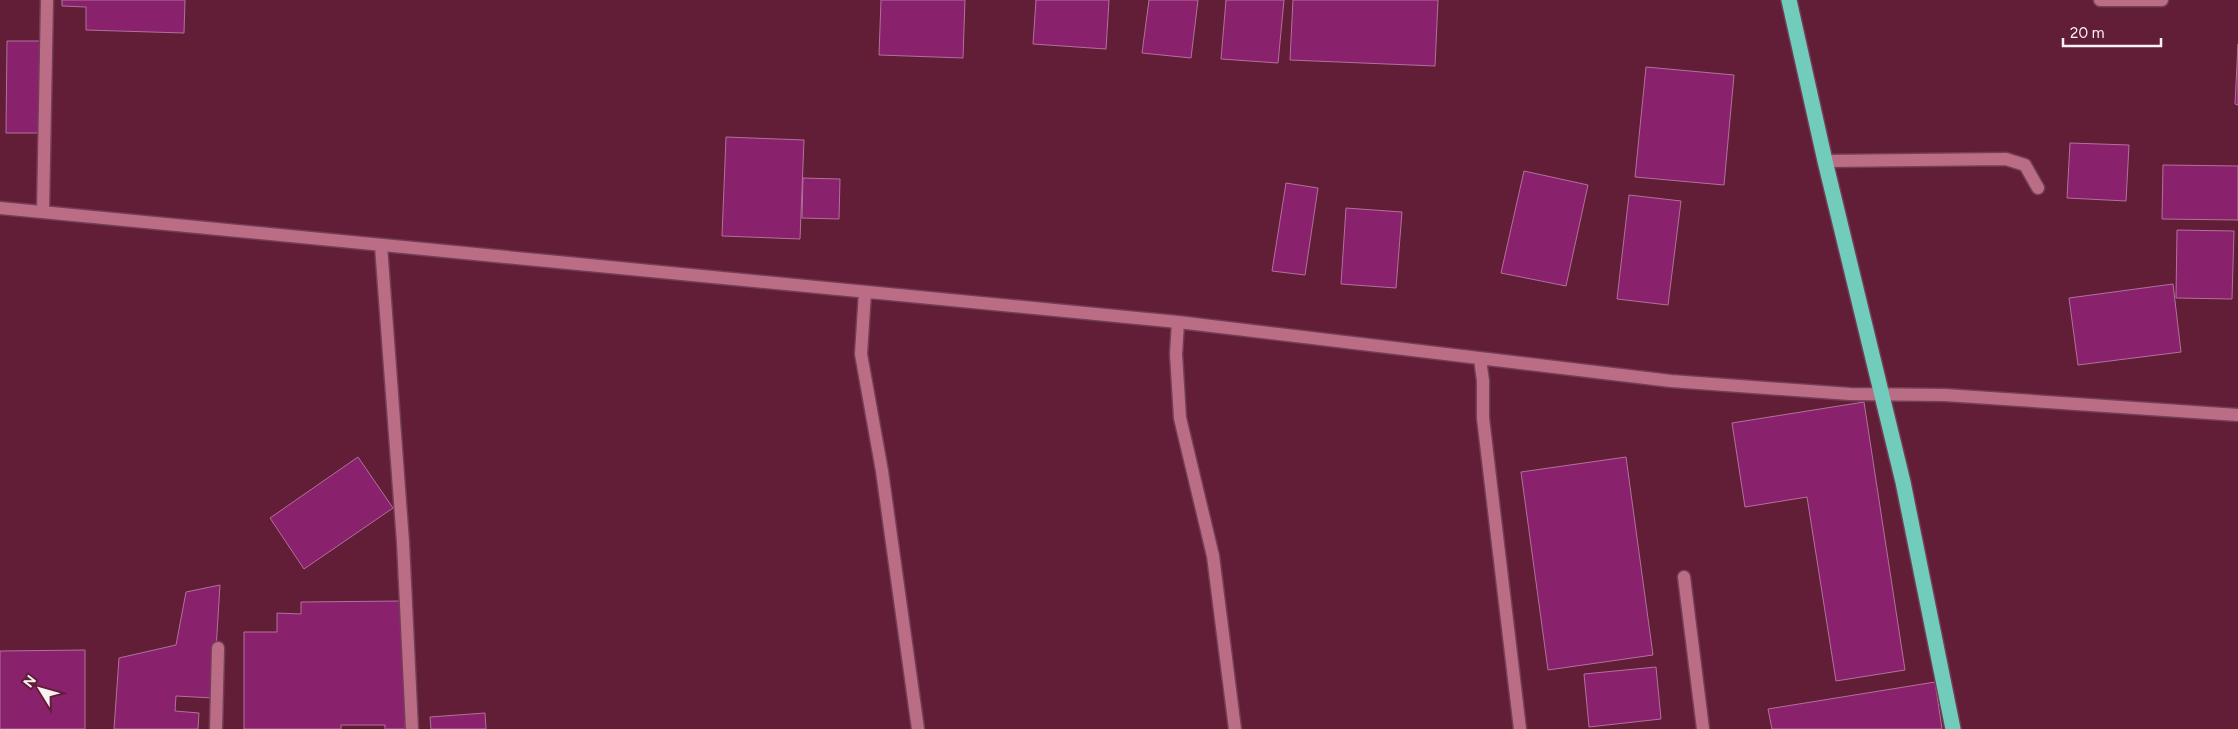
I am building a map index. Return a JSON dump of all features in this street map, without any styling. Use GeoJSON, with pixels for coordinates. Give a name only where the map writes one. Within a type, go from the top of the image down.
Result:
{"type":"FeatureCollection","features":[{"type":"Feature","properties":{"kind":"highway"},"geometry":{"type":"LineString","coordinates":[[1789,0],[1825,161],[1883,393],[1953,729]]}},
{"type":"Feature","properties":{"kind":"street"},"geometry":{"type":"LineString","coordinates":[[43,211],[47,0]]}},
{"type":"Feature","properties":{"kind":"street"},"geometry":{"type":"LineString","coordinates":[[2100,0],[2162,0]]}},
{"type":"Feature","properties":{"kind":"street"},"geometry":{"type":"LineString","coordinates":[[1825,161],[2006,158],[2025,165],[2038,188]]}},
{"type":"Feature","properties":{"kind":"street"},"geometry":{"type":"LineString","coordinates":[[0,208],[1178,322],[1672,382],[1850,394],[1883,393],[2238,414]]}},
{"type":"Feature","properties":{"kind":"street"},"geometry":{"type":"LineString","coordinates":[[381,246],[403,542],[412,729]]}},
{"type":"Feature","properties":{"kind":"street"},"geometry":{"type":"LineString","coordinates":[[865,292],[860,354],[882,471],[918,729]]}},
{"type":"Feature","properties":{"kind":"street"},"geometry":{"type":"LineString","coordinates":[[1178,322],[1176,388],[1180,418],[1213,556],[1235,729]]}},
{"type":"Feature","properties":{"kind":"street"},"geometry":{"type":"LineString","coordinates":[[1480,359],[1483,380],[1483,418],[1520,729]]}},
{"type":"Feature","properties":{"kind":"street"},"geometry":{"type":"LineString","coordinates":[[1684,577],[1703,729]]}},
{"type":"Feature","properties":{"kind":"street"},"geometry":{"type":"LineString","coordinates":[[216,729],[218,648]]}},
{"type":"Feature","properties":{"kind":"building"},"geometry":{"type":"Polygon","coordinates":[[[62,0],[185,0],[184,33],[86,30],[86,7],[62,6],[62,0]]]}},
{"type":"Feature","properties":{"kind":"building"},"geometry":{"type":"Polygon","coordinates":[[[881,0],[965,0],[963,58],[879,55],[881,0]]]}},
{"type":"Feature","properties":{"kind":"building"},"geometry":{"type":"Polygon","coordinates":[[[1036,0],[1109,0],[1106,49],[1033,44],[1036,0]]]}},
{"type":"Feature","properties":{"kind":"building"},"geometry":{"type":"Polygon","coordinates":[[[1149,0],[1198,0],[1191,58],[1142,53],[1149,0]]]}},
{"type":"Feature","properties":{"kind":"building"},"geometry":{"type":"Polygon","coordinates":[[[1226,0],[1284,0],[1278,63],[1221,59],[1226,0]]]}},
{"type":"Feature","properties":{"kind":"building"},"geometry":{"type":"Polygon","coordinates":[[[1293,0],[1438,0],[1435,66],[1290,60],[1293,0]]]}},
{"type":"Feature","properties":{"kind":"building"},"geometry":{"type":"Polygon","coordinates":[[[7,41],[44,41],[43,133],[6,133],[7,41]]]}},
{"type":"Feature","properties":{"kind":"building"},"geometry":{"type":"Polygon","coordinates":[[[2238,44],[2238,105],[2235,104],[2238,44]]]}},
{"type":"Feature","properties":{"kind":"building"},"geometry":{"type":"Polygon","coordinates":[[[1646,67],[1734,75],[1724,185],[1635,177],[1646,67]]]}},
{"type":"Feature","properties":{"kind":"building"},"geometry":{"type":"Polygon","coordinates":[[[726,137],[804,140],[800,239],[722,236],[726,137]]]}},
{"type":"Feature","properties":{"kind":"building"},"geometry":{"type":"Polygon","coordinates":[[[2070,143],[2129,145],[2126,201],[2067,198],[2070,143]]]}},
{"type":"Feature","properties":{"kind":"building"},"geometry":{"type":"Polygon","coordinates":[[[2163,165],[2238,166],[2238,220],[2162,219],[2163,165]]]}},
{"type":"Feature","properties":{"kind":"building"},"geometry":{"type":"Polygon","coordinates":[[[1524,171],[1588,185],[1566,286],[1501,273],[1524,171]]]}},
{"type":"Feature","properties":{"kind":"building"},"geometry":{"type":"Polygon","coordinates":[[[803,178],[840,179],[839,219],[802,218],[803,178]]]}},
{"type":"Feature","properties":{"kind":"building"},"geometry":{"type":"Polygon","coordinates":[[[1286,183],[1318,188],[1305,275],[1272,271],[1286,183]]]}},
{"type":"Feature","properties":{"kind":"building"},"geometry":{"type":"Polygon","coordinates":[[[1629,195],[1681,201],[1668,305],[1617,299],[1629,195]]]}},
{"type":"Feature","properties":{"kind":"building"},"geometry":{"type":"Polygon","coordinates":[[[1346,208],[1402,212],[1396,288],[1341,284],[1346,208]]]}},
{"type":"Feature","properties":{"kind":"building"},"geometry":{"type":"Polygon","coordinates":[[[2177,230],[2234,231],[2232,299],[2176,298],[2177,230]]]}},
{"type":"Feature","properties":{"kind":"building"},"geometry":{"type":"Polygon","coordinates":[[[2173,284],[2181,352],[2078,365],[2069,298],[2173,284]]]}},
{"type":"Feature","properties":{"kind":"building"},"geometry":{"type":"Polygon","coordinates":[[[1864,402],[1905,670],[1836,681],[1807,497],[1745,507],[1732,423],[1864,402]]]}},
{"type":"Feature","properties":{"kind":"building"},"geometry":{"type":"Polygon","coordinates":[[[358,457],[393,508],[304,569],[270,518],[358,457]]]}},
{"type":"Feature","properties":{"kind":"building"},"geometry":{"type":"Polygon","coordinates":[[[1626,457],[1653,655],[1548,670],[1521,472],[1626,457]]]}},
{"type":"Feature","properties":{"kind":"building"},"geometry":{"type":"Polygon","coordinates":[[[220,585],[213,698],[176,696],[175,711],[199,713],[198,729],[114,729],[119,658],[176,645],[186,592],[220,585]]]}},
{"type":"Feature","properties":{"kind":"building"},"geometry":{"type":"Polygon","coordinates":[[[402,601],[405,729],[385,729],[385,725],[341,725],[341,729],[244,729],[244,632],[277,632],[277,613],[301,614],[301,602],[402,601]]]}},
{"type":"Feature","properties":{"kind":"building"},"geometry":{"type":"Polygon","coordinates":[[[85,650],[85,729],[0,729],[0,651],[85,650]]]}},
{"type":"Feature","properties":{"kind":"building"},"geometry":{"type":"Polygon","coordinates":[[[1656,667],[1661,719],[1589,727],[1584,674],[1656,667]]]}},
{"type":"Feature","properties":{"kind":"building"},"geometry":{"type":"Polygon","coordinates":[[[1935,682],[1942,729],[1772,729],[1768,709],[1935,682]]]}},
{"type":"Feature","properties":{"kind":"building"},"geometry":{"type":"Polygon","coordinates":[[[485,713],[486,729],[431,729],[430,717],[485,713]]]}}]}
